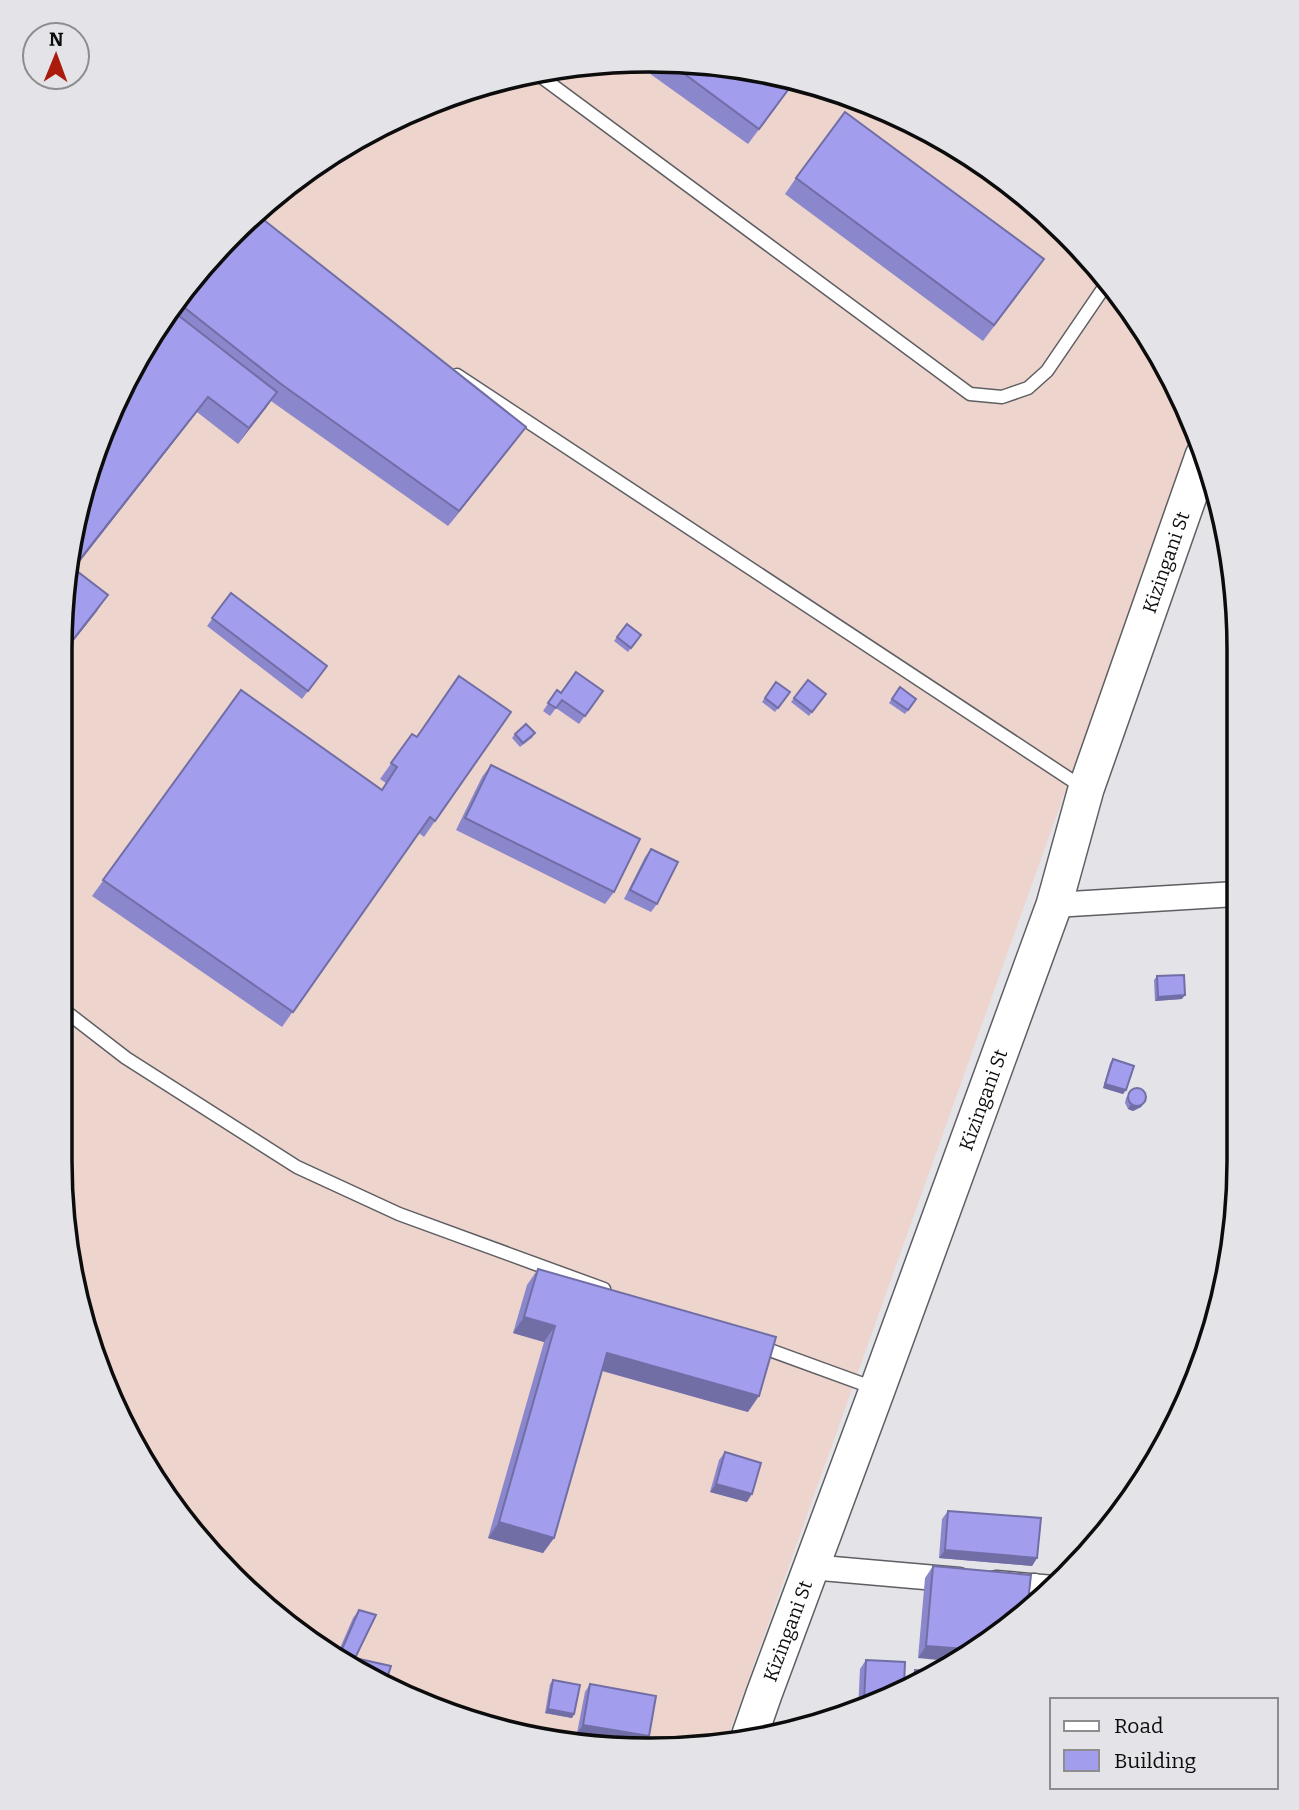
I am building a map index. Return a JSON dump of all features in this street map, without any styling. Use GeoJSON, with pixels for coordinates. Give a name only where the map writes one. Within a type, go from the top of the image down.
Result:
{"type":"FeatureCollection","features":[{"type":"Feature","properties":{"kind":"street","name":"Kizingani St"},"geometry":{"type":"LineString","coordinates":[[752,1729],[1054,905],[1086,789],[1198,469]]}},
{"type":"Feature","properties":{"kind":"street"},"geometry":{"type":"LineString","coordinates":[[1054,905],[1227,895]]}},
{"type":"Feature","properties":{"kind":"street"},"geometry":{"type":"LineString","coordinates":[[810,1567],[1032,1593]]}},
{"type":"Feature","properties":{"kind":"lane"},"geometry":{"type":"LineString","coordinates":[[547,81],[970,394],[1002,397],[1028,388],[1047,371],[1102,291]]}},
{"type":"Feature","properties":{"kind":"lane"},"geometry":{"type":"LineString","coordinates":[[444,366],[1086,789]]}},
{"type":"Feature","properties":{"kind":"lane"},"geometry":{"type":"LineString","coordinates":[[72,1016],[126,1058],[297,1167],[399,1214],[619,1295]]}},
{"type":"Feature","properties":{"kind":"lane"},"geometry":{"type":"LineString","coordinates":[[748,1342],[877,1390]]}},
{"type":"Feature","properties":{"kind":"shaded area"},"geometry":{"type":"Polygon","coordinates":[[[650,72],[725,77],[799,91],[871,116],[938,149],[1001,191],[1058,241],[1108,298],[1150,361],[1168,394],[1189,444],[730,1732],[687,1737],[612,1737],[500,1719],[464,1708],[394,1679],[329,1641],[298,1619],[241,1569],[191,1512],[149,1449],[131,1416],[102,1346],[91,1310],[73,1198],[72,650],[77,574],[91,500],[116,428],[149,361],[191,298],[241,241],[298,191],[361,149],[428,116],[500,91],[574,77],[650,72]]]}},
{"type":"Feature","properties":{"kind":"building"},"geometry":{"type":"Polygon","coordinates":[[[683,73],[725,77],[789,89],[759,129],[683,73]]]}},
{"type":"Feature","properties":{"kind":"building"},"geometry":{"type":"Polygon","coordinates":[[[845,112],[1044,259],[994,325],[796,178],[845,112]]]}},
{"type":"Feature","properties":{"kind":"building"},"geometry":{"type":"Polygon","coordinates":[[[264,220],[526,427],[459,511],[281,384],[184,307],[215,269],[264,220]]]}},
{"type":"Feature","properties":{"kind":"building"},"geometry":{"type":"Polygon","coordinates":[[[179,316],[277,392],[249,428],[208,397],[79,560],[91,500],[116,428],[149,361],[179,316]]]}},
{"type":"Feature","properties":{"kind":"building"},"geometry":{"type":"Polygon","coordinates":[[[77,571],[108,595],[72,640],[77,571]]]}},
{"type":"Feature","properties":{"kind":"building"},"geometry":{"type":"Polygon","coordinates":[[[231,593],[327,666],[308,691],[212,618],[231,593]]]}},
{"type":"Feature","properties":{"kind":"building"},"geometry":{"type":"Polygon","coordinates":[[[627,624],[641,635],[631,648],[617,637],[627,624]]]}},
{"type":"Feature","properties":{"kind":"building"},"geometry":{"type":"Polygon","coordinates":[[[576,672],[603,691],[585,716],[562,700],[556,708],[548,703],[557,690],[561,693],[576,672]]]}},
{"type":"Feature","properties":{"kind":"building"},"geometry":{"type":"Polygon","coordinates":[[[459,676],[511,712],[435,821],[430,817],[293,1012],[103,880],[241,690],[382,790],[397,767],[391,763],[412,734],[417,737],[459,676]]]}},
{"type":"Feature","properties":{"kind":"building"},"geometry":{"type":"Polygon","coordinates":[[[808,680],[826,694],[812,712],[794,698],[808,680]]]}},
{"type":"Feature","properties":{"kind":"building"},"geometry":{"type":"Polygon","coordinates":[[[776,682],[790,692],[778,708],[765,698],[776,682]]]}},
{"type":"Feature","properties":{"kind":"building"},"geometry":{"type":"Polygon","coordinates":[[[900,687],[916,699],[908,710],[892,699],[900,687]]]}},
{"type":"Feature","properties":{"kind":"building"},"geometry":{"type":"Polygon","coordinates":[[[526,724],[535,733],[523,743],[515,734],[526,724]]]}},
{"type":"Feature","properties":{"kind":"building"},"geometry":{"type":"Polygon","coordinates":[[[491,765],[640,839],[614,892],[465,818],[491,765]]]}},
{"type":"Feature","properties":{"kind":"building"},"geometry":{"type":"Polygon","coordinates":[[[651,849],[678,862],[657,904],[630,890],[651,849]]]}},
{"type":"Feature","properties":{"kind":"building"},"geometry":{"type":"Polygon","coordinates":[[[1184,975],[1185,995],[1158,997],[1157,976],[1184,975]]]}},
{"type":"Feature","properties":{"kind":"building"},"geometry":{"type":"Polygon","coordinates":[[[1113,1059],[1134,1066],[1126,1090],[1105,1084],[1113,1059]]]}},
{"type":"Feature","properties":{"kind":"building"},"geometry":{"type":"Polygon","coordinates":[[[1137,1088],[1143,1091],[1146,1097],[1143,1103],[1137,1106],[1131,1103],[1128,1097],[1131,1091],[1137,1088]]]}},
{"type":"Feature","properties":{"kind":"building"},"geometry":{"type":"Polygon","coordinates":[[[538,1269],[776,1337],[759,1396],[607,1353],[554,1538],[499,1522],[555,1326],[524,1317],[538,1269]]]}},
{"type":"Feature","properties":{"kind":"building"},"geometry":{"type":"Polygon","coordinates":[[[725,1452],[761,1463],[752,1494],[716,1484],[725,1452]]]}},
{"type":"Feature","properties":{"kind":"building"},"geometry":{"type":"Polygon","coordinates":[[[948,1511],[1041,1518],[1037,1558],[945,1550],[948,1511]]]}},
{"type":"Feature","properties":{"kind":"building"},"geometry":{"type":"Polygon","coordinates":[[[933,1566],[1031,1575],[1029,1596],[970,1641],[958,1648],[926,1646],[933,1566]]]}},
{"type":"Feature","properties":{"kind":"building"},"geometry":{"type":"Polygon","coordinates":[[[359,1610],[376,1615],[355,1657],[342,1649],[359,1610]]]}},
{"type":"Feature","properties":{"kind":"building"},"geometry":{"type":"Polygon","coordinates":[[[357,1658],[391,1666],[388,1676],[357,1658]]]}},
{"type":"Feature","properties":{"kind":"building"},"geometry":{"type":"Polygon","coordinates":[[[866,1660],[905,1662],[904,1679],[864,1697],[866,1660]]]}},
{"type":"Feature","properties":{"kind":"building"},"geometry":{"type":"Polygon","coordinates":[[[553,1680],[580,1685],[574,1714],[548,1709],[553,1680]]]}},
{"type":"Feature","properties":{"kind":"building"},"geometry":{"type":"Polygon","coordinates":[[[590,1684],[656,1696],[649,1736],[583,1725],[590,1684]]]}}]}
